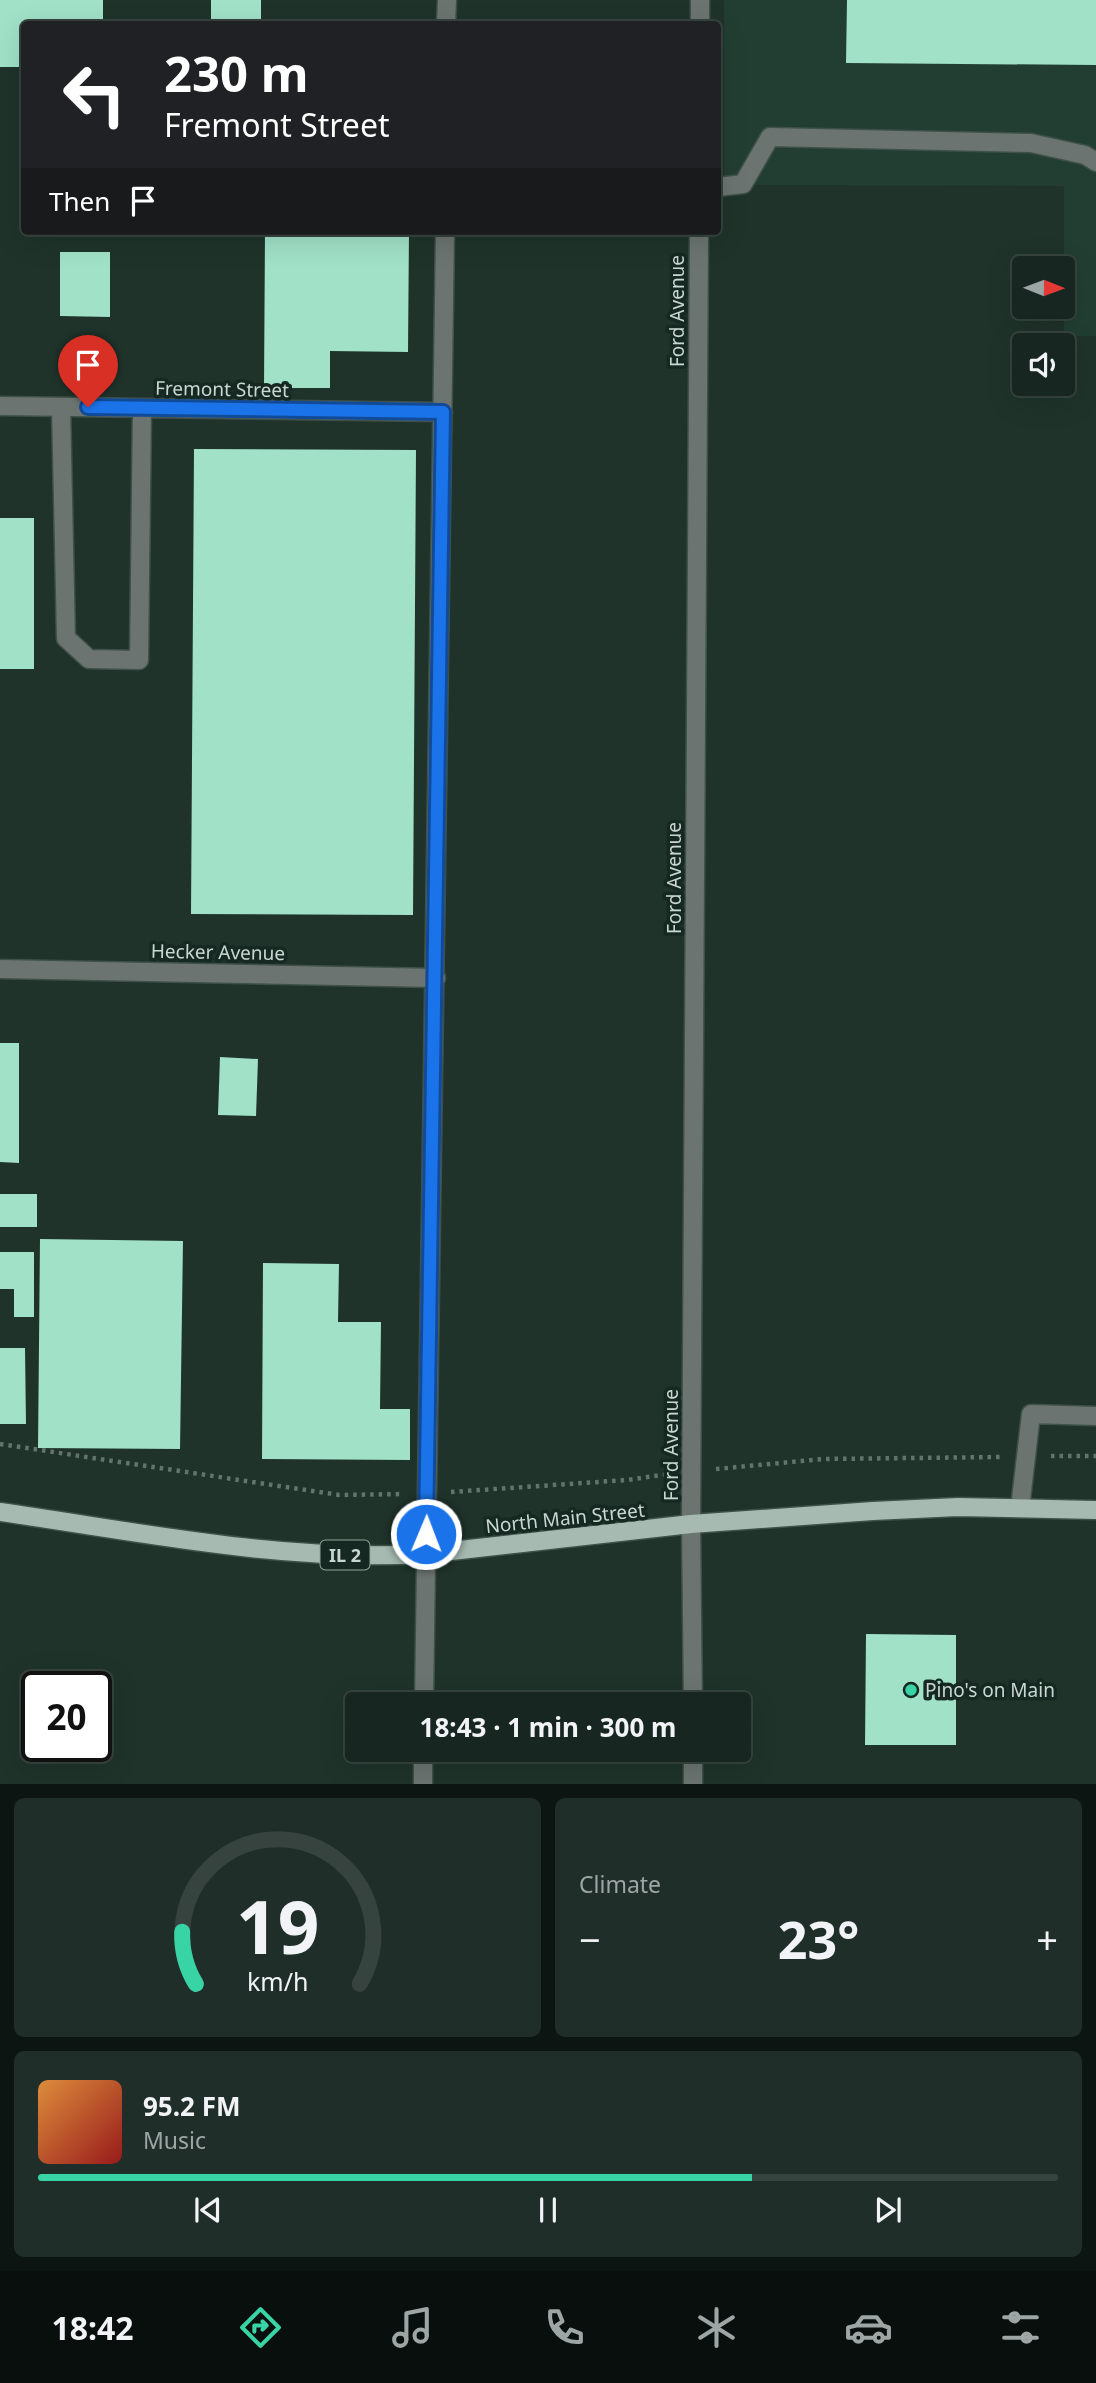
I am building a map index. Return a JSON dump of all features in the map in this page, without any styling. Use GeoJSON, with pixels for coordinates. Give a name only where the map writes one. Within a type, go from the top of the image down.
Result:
{"type":"FeatureCollection","features":[{"type":"Feature","properties":{"kind":"main road","name":"North Main Street"},"geometry":{"type":"LineString","coordinates":[[0,1512],[269,1550],[385,1557],[425,1555],[691,1524],[873,1511],[958,1507],[1096,1510]]}},
{"type":"Feature","properties":{"kind":"street"},"geometry":{"type":"LineString","coordinates":[[446,21],[447,0]]}},
{"type":"Feature","properties":{"kind":"street"},"geometry":{"type":"LineString","coordinates":[[700,0],[700,21]]}},
{"type":"Feature","properties":{"kind":"street"},"geometry":{"type":"LineString","coordinates":[[721,187],[743,184],[770,138],[1031,143],[1085,155],[1096,162]]}},
{"type":"Feature","properties":{"kind":"street"},"geometry":{"type":"LineString","coordinates":[[424,1692],[436,978],[444,235]]}},
{"type":"Feature","properties":{"kind":"street","name":"Ford Avenue"},"geometry":{"type":"LineString","coordinates":[[693,1692],[691,1524],[699,235]]}},
{"type":"Feature","properties":{"kind":"street","name":"Fremont Street"},"geometry":{"type":"LineString","coordinates":[[0,406],[443,412]]}},
{"type":"Feature","properties":{"kind":"street"},"geometry":{"type":"LineString","coordinates":[[61,407],[66,638],[89,659],[139,660],[142,409]]}},
{"type":"Feature","properties":{"kind":"street","name":"Hecker Avenue"},"geometry":{"type":"LineString","coordinates":[[0,969],[436,978]]}},
{"type":"Feature","properties":{"kind":"street"},"geometry":{"type":"LineString","coordinates":[[1020,1508],[1031,1414],[1096,1416]]}},
{"type":"Feature","properties":{"kind":"street"},"geometry":{"type":"LineString","coordinates":[[423,1762],[423,1784]]}},
{"type":"Feature","properties":{"kind":"street"},"geometry":{"type":"LineString","coordinates":[[693,1762],[693,1784]]}},
{"type":"Feature","properties":{"kind":"path"},"geometry":{"type":"LineString","coordinates":[[0,1444],[339,1495],[426,1494],[627,1480],[823,1459],[1096,1456]]}},
{"type":"Feature","properties":{"kind":"shaded area"},"geometry":{"type":"Polygon","coordinates":[[[724,0],[1096,0],[1096,336],[1064,333],[1064,319],[1075,319],[1075,256],[1064,256],[1064,186],[724,185],[724,0]]]}},
{"type":"Feature","properties":{"kind":"building"},"geometry":{"type":"Polygon","coordinates":[[[0,0],[103,0],[103,21],[21,21],[21,67],[0,67],[0,0]]]}},
{"type":"Feature","properties":{"kind":"building"},"geometry":{"type":"Polygon","coordinates":[[[211,0],[261,0],[261,21],[211,21],[211,0]]]}},
{"type":"Feature","properties":{"kind":"building"},"geometry":{"type":"Polygon","coordinates":[[[847,0],[1096,0],[1096,65],[846,63],[847,0]]]}},
{"type":"Feature","properties":{"kind":"building"},"geometry":{"type":"Polygon","coordinates":[[[265,235],[409,235],[408,352],[330,351],[330,388],[264,388],[265,235]]]}},
{"type":"Feature","properties":{"kind":"building"},"geometry":{"type":"Polygon","coordinates":[[[60,252],[110,252],[110,317],[60,316],[60,252]]]}},
{"type":"Feature","properties":{"kind":"building"},"geometry":{"type":"Polygon","coordinates":[[[194,449],[416,450],[413,915],[191,914],[194,449]]]}},
{"type":"Feature","properties":{"kind":"building"},"geometry":{"type":"Polygon","coordinates":[[[0,518],[34,518],[34,669],[0,669],[0,518]]]}},
{"type":"Feature","properties":{"kind":"building"},"geometry":{"type":"Polygon","coordinates":[[[0,1043],[19,1043],[19,1163],[0,1162],[0,1043]]]}},
{"type":"Feature","properties":{"kind":"building"},"geometry":{"type":"Polygon","coordinates":[[[220,1057],[258,1059],[256,1116],[218,1115],[220,1057]]]}},
{"type":"Feature","properties":{"kind":"building"},"geometry":{"type":"Polygon","coordinates":[[[0,1194],[37,1194],[37,1227],[0,1227],[0,1194]]]}},
{"type":"Feature","properties":{"kind":"building"},"geometry":{"type":"Polygon","coordinates":[[[40,1239],[183,1241],[180,1449],[38,1448],[40,1239]]]}},
{"type":"Feature","properties":{"kind":"building"},"geometry":{"type":"Polygon","coordinates":[[[0,1252],[34,1252],[34,1317],[14,1317],[14,1289],[0,1289],[0,1252]]]}},
{"type":"Feature","properties":{"kind":"building"},"geometry":{"type":"Polygon","coordinates":[[[263,1263],[339,1264],[338,1322],[381,1322],[380,1409],[410,1409],[410,1460],[262,1459],[263,1263]]]}},
{"type":"Feature","properties":{"kind":"building"},"geometry":{"type":"Polygon","coordinates":[[[0,1348],[25,1348],[26,1424],[0,1424],[0,1348]]]}},
{"type":"Feature","properties":{"kind":"building","name":"Pino's on Main"},"geometry":{"type":"Polygon","coordinates":[[[866,1634],[956,1635],[956,1745],[865,1745],[866,1634]]]}},
{"type":"Feature","properties":{"kind":"place","name":"Pino's on Main"},"geometry":{"type":"Point","coordinates":[911,1690]}},
{"type":"Feature","properties":{"kind":"route"},"geometry":{"type":"LineString","coordinates":[[88,407],[443,412],[426,1534]]}}]}
